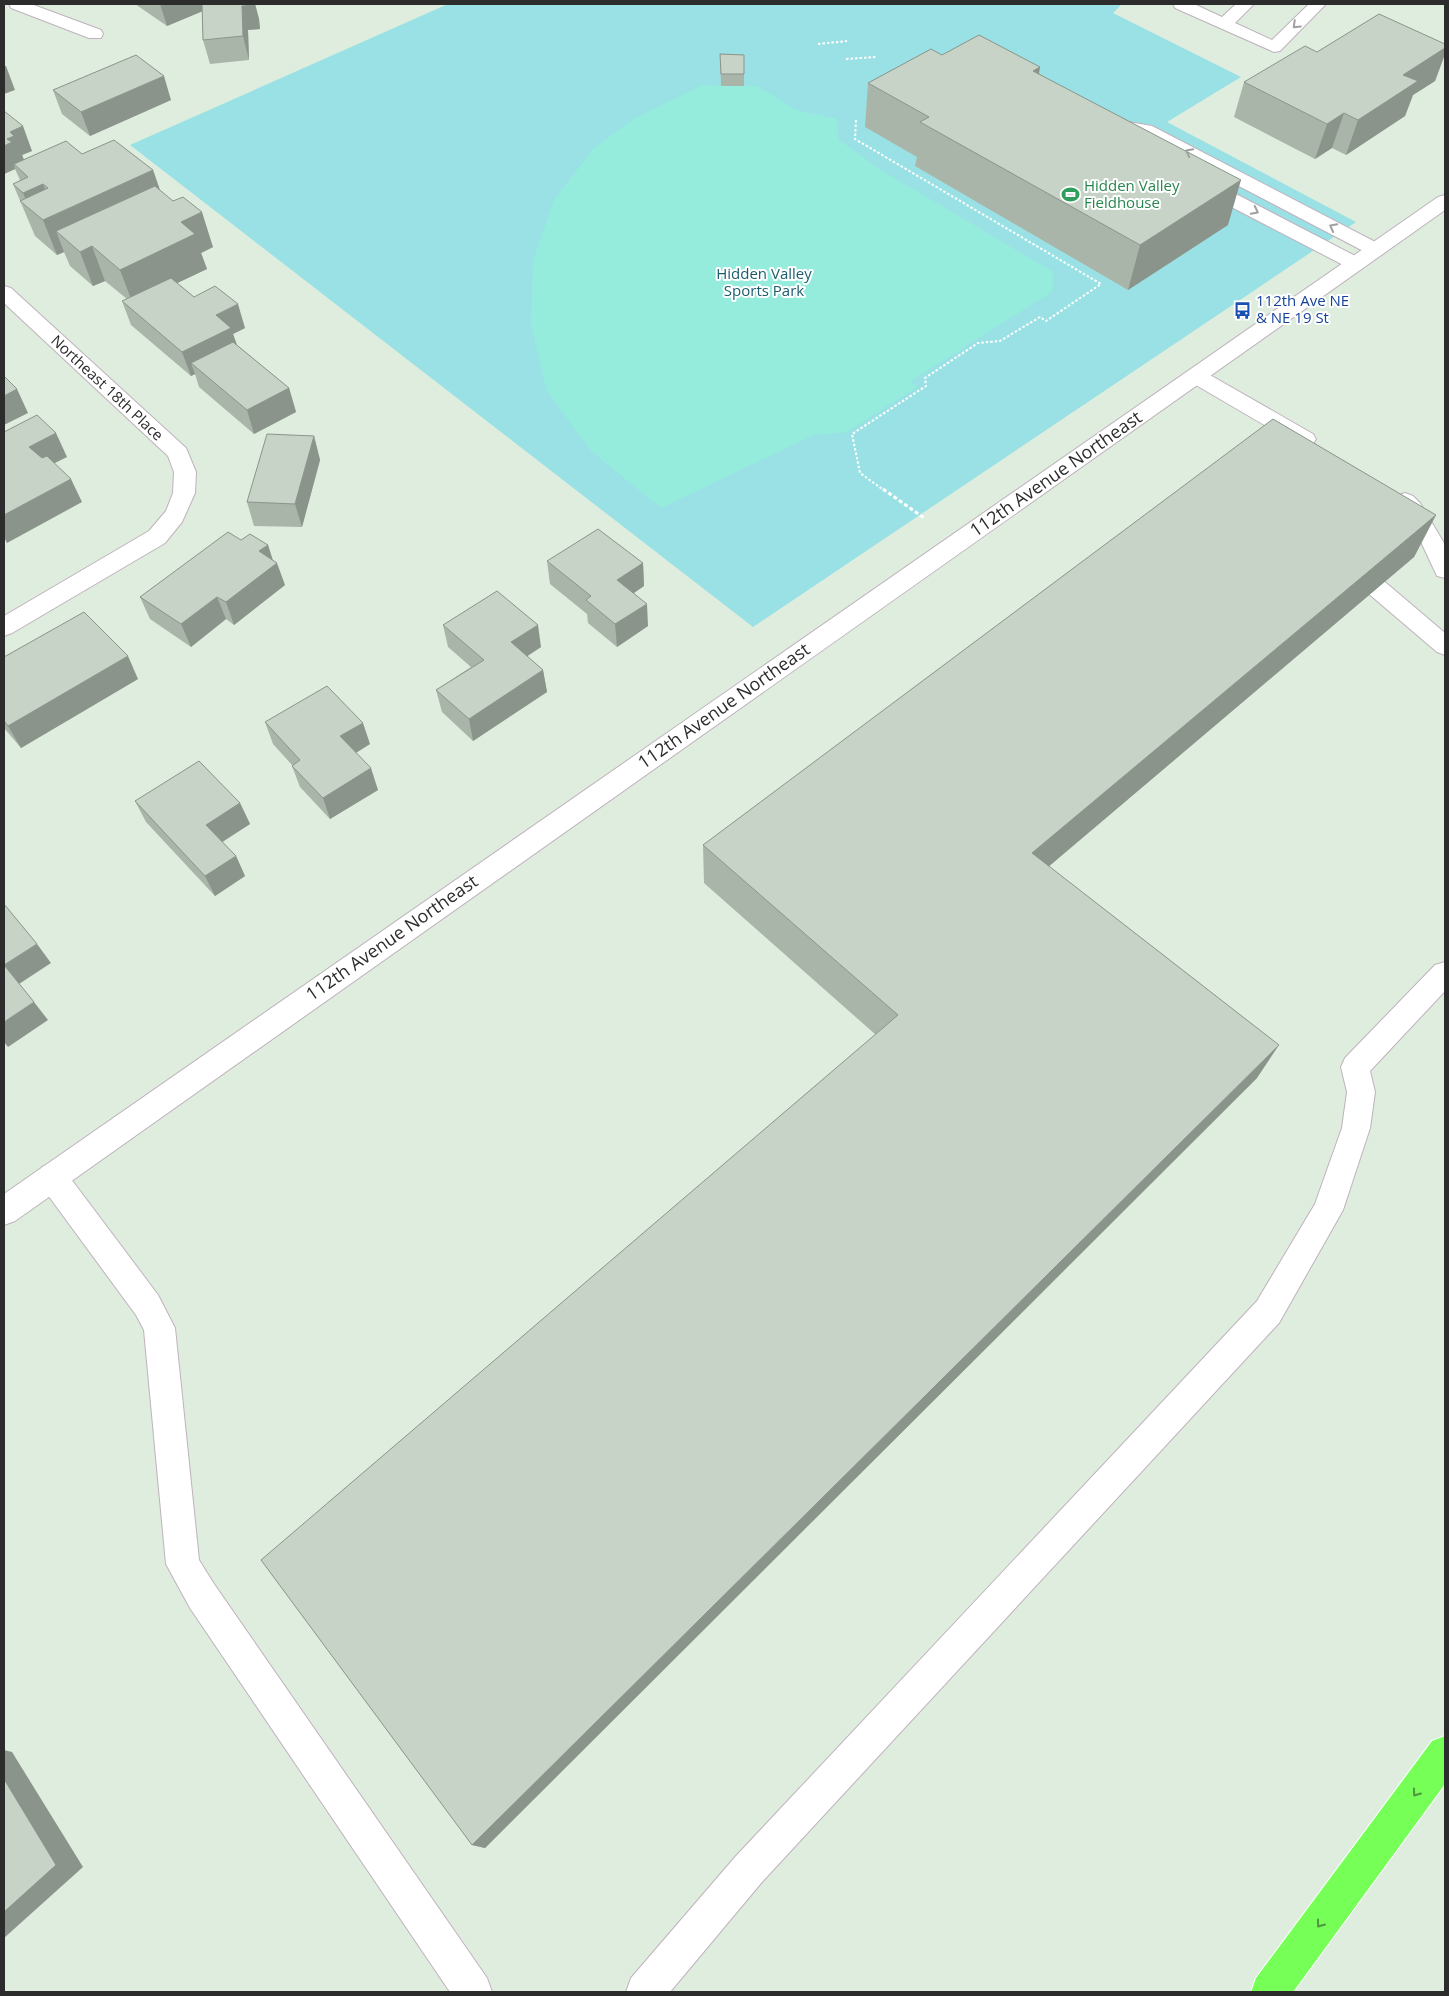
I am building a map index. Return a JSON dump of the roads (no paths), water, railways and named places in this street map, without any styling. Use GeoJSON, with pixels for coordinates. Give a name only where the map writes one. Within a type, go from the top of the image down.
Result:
{"type":"FeatureCollection","features":[{"type":"Feature","properties":{"kind":"highway"},"geometry":{"type":"LineString","coordinates":[[1270,1992],[1445,1754]]}},
{"type":"Feature","properties":{"kind":"main road"},"geometry":{"type":"LineString","coordinates":[[17,4],[95,34]]}},
{"type":"Feature","properties":{"kind":"main road"},"geometry":{"type":"LineString","coordinates":[[1181,4],[1274,47],[1318,4]]}},
{"type":"Feature","properties":{"kind":"main road"},"geometry":{"type":"LineString","coordinates":[[1224,24],[1246,4]]}},
{"type":"Feature","properties":{"kind":"main road"},"geometry":{"type":"LineString","coordinates":[[1125,144],[1111,124],[1146,130],[1376,250]]}},
{"type":"Feature","properties":{"kind":"main road"},"geometry":{"type":"LineString","coordinates":[[1187,176],[1356,264]]}},
{"type":"Feature","properties":{"kind":"main road","name":"112th Avenue Northeast"},"geometry":{"type":"LineString","coordinates":[[4,1212],[1445,202]]}},
{"type":"Feature","properties":{"kind":"main road","name":"Northeast 18th Place"},"geometry":{"type":"LineString","coordinates":[[4,292],[178,453],[186,474],[184,497],[174,519],[157,537],[4,627]]}},
{"type":"Feature","properties":{"kind":"main road"},"geometry":{"type":"LineString","coordinates":[[1196,376],[1324,450]]}},
{"type":"Feature","properties":{"kind":"main road"},"geometry":{"type":"LineString","coordinates":[[1392,490],[1416,512],[1445,570]]}},
{"type":"Feature","properties":{"kind":"main road"},"geometry":{"type":"LineString","coordinates":[[1377,588],[1445,646]]}},
{"type":"Feature","properties":{"kind":"main road"},"geometry":{"type":"LineString","coordinates":[[645,1992],[749,1869],[1268,1312],[1328,1210],[1356,1128],[1361,1092],[1355,1067],[1445,973]]}},
{"type":"Feature","properties":{"kind":"main road"},"geometry":{"type":"LineString","coordinates":[[52,1177],[147,1305],[159,1328],[183,1564],[202,1596],[473,1992]]}},
{"type":"Feature","properties":{"kind":"place","name":"Hidden Valley Fieldhouse"},"geometry":{"type":"Point","coordinates":[1070,195]}},
{"type":"Feature","properties":{"kind":"place","name":"112th Ave NE & NE 19 St"},"geometry":{"type":"Point","coordinates":[1242,310]}},
{"type":"Feature","properties":{"kind":"park label","name":"Hidden Valley Sports Park"},"geometry":{"type":"Point","coordinates":[764,282]}}]}
